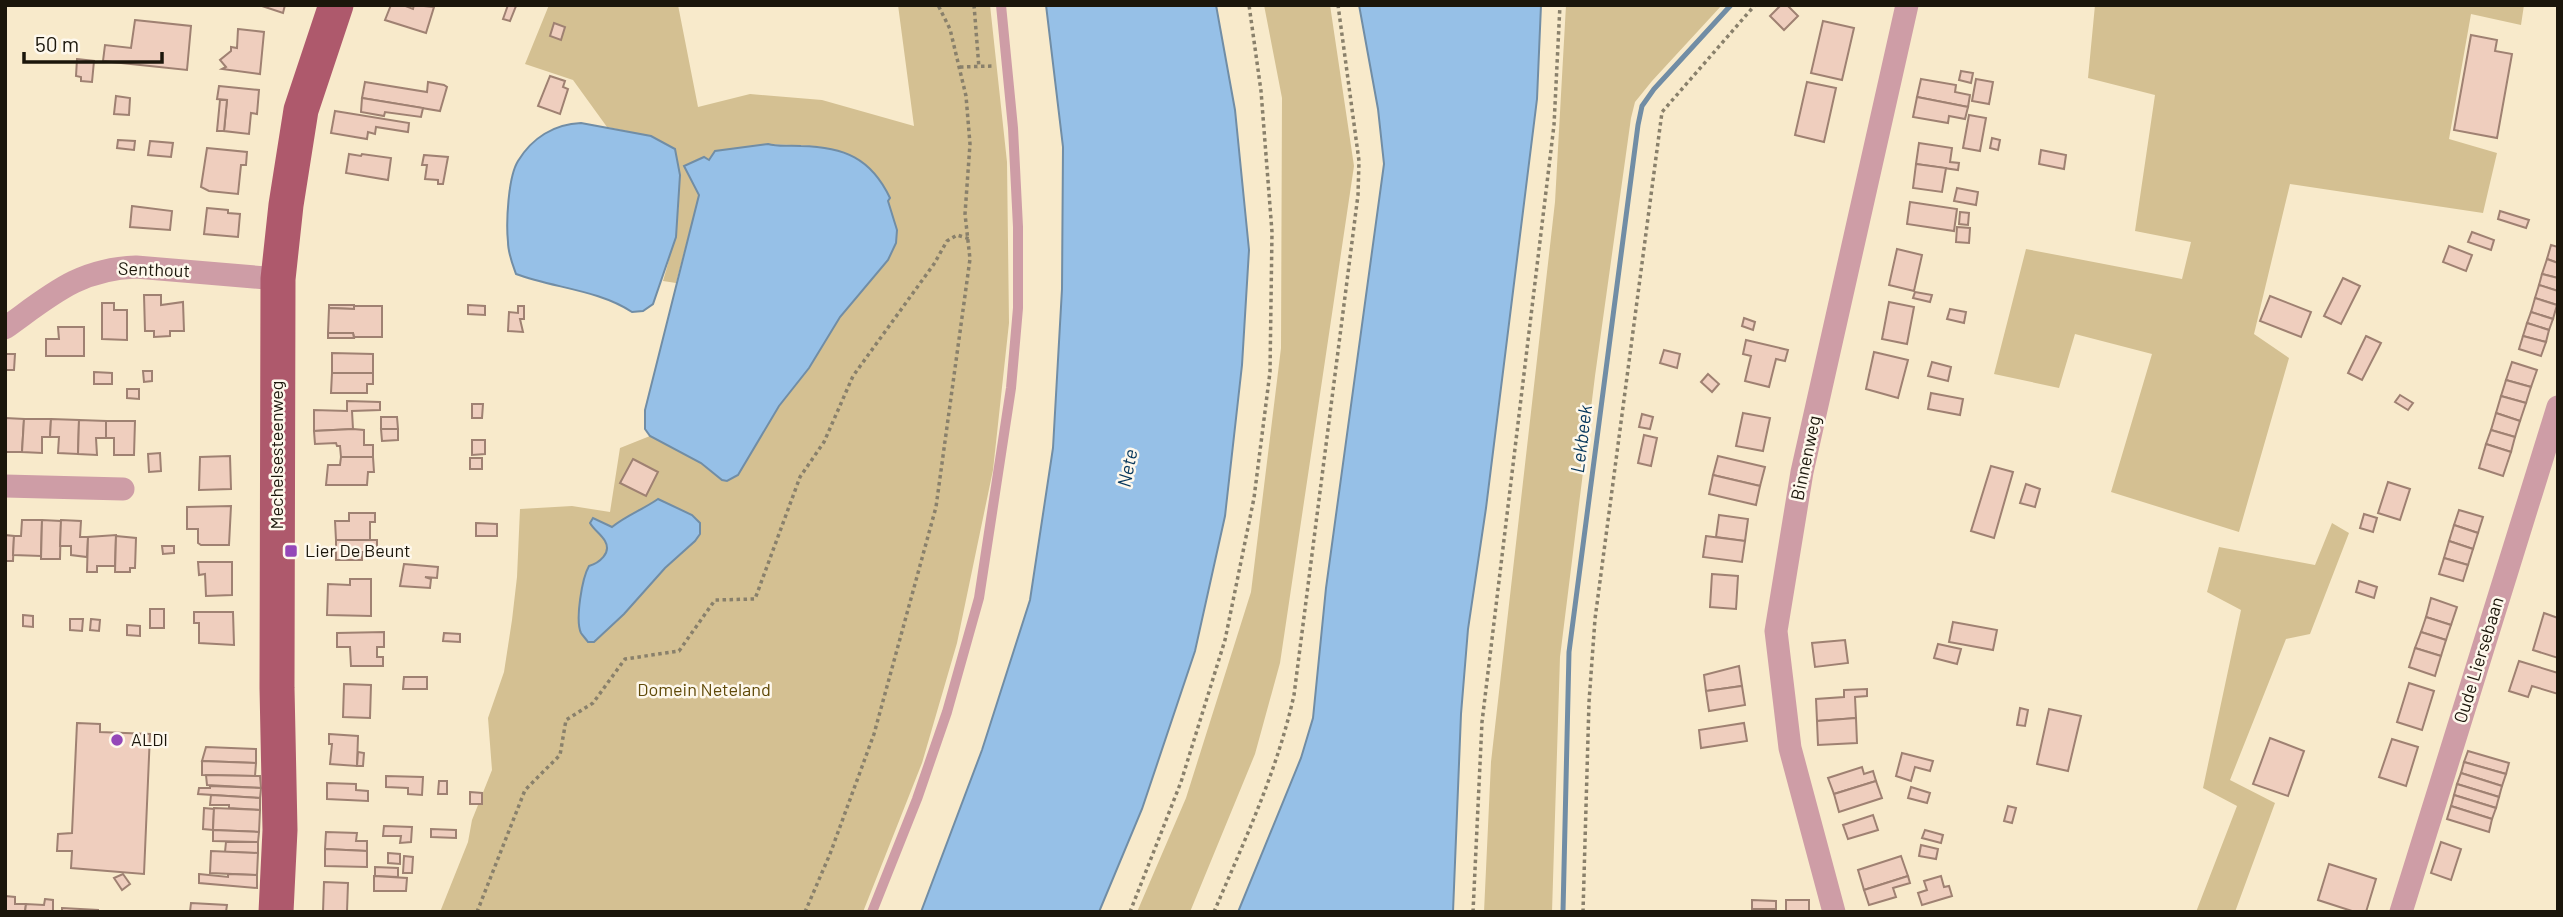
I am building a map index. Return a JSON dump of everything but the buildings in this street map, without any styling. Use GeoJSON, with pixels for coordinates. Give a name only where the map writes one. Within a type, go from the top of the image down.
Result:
{"type":"FeatureCollection","features":[{"type":"Feature","properties":{"kind":"main road","name":"Mechelsesteenweg"},"geometry":{"type":"LineString","coordinates":[[276,912],[280,830],[277,688],[278,279],[301,110],[336,5]]}},
{"type":"Feature","properties":{"kind":"street","name":"Binnenweg"},"geometry":{"type":"LineString","coordinates":[[1833,912],[1790,748],[1776,631],[1802,472],[1907,5]]}},
{"type":"Feature","properties":{"kind":"street","name":"Senthout"},"geometry":{"type":"LineString","coordinates":[[5,328],[72,281],[90,273],[116,268],[136,267],[278,279]]}},
{"type":"Feature","properties":{"kind":"street","name":"Oude Liersebaan"},"geometry":{"type":"LineString","coordinates":[[2401,912],[2558,407]]}},
{"type":"Feature","properties":{"kind":"street"},"geometry":{"type":"LineString","coordinates":[[5,486],[123,489]]}},
{"type":"Feature","properties":{"kind":"lane"},"geometry":{"type":"LineString","coordinates":[[872,912],[917,799],[947,712],[979,598],[1007,414],[1018,308],[1018,227],[1013,128],[1001,5]]}},
{"type":"Feature","properties":{"kind":"path"},"geometry":{"type":"LineString","coordinates":[[805,912],[830,854],[874,734],[936,507],[970,258],[970,239],[965,214],[971,144],[960,67],[950,29],[938,5]]}},
{"type":"Feature","properties":{"kind":"path"},"geometry":{"type":"LineString","coordinates":[[960,67],[979,68],[974,5]]}},
{"type":"Feature","properties":{"kind":"path"},"geometry":{"type":"LineString","coordinates":[[1130,912],[1181,782],[1225,640],[1254,498],[1270,372],[1272,232],[1261,91],[1249,5]]}},
{"type":"Feature","properties":{"kind":"path"},"geometry":{"type":"LineString","coordinates":[[1214,912],[1269,781],[1283,741],[1294,695],[1358,195],[1359,161],[1338,5]]}},
{"type":"Feature","properties":{"kind":"path"},"geometry":{"type":"LineString","coordinates":[[1473,912],[1482,722],[1555,125],[1560,5]]}},
{"type":"Feature","properties":{"kind":"path"},"geometry":{"type":"LineString","coordinates":[[1583,912],[1589,702],[1595,619],[1662,112],[1755,5]]}},
{"type":"Feature","properties":{"kind":"path"},"geometry":{"type":"LineString","coordinates":[[477,912],[525,790],[561,755],[566,720],[593,703],[625,659],[679,650],[715,600],[755,599],[800,477],[824,442],[853,376],[934,264],[947,241],[957,235],[970,239]]}},
{"type":"Feature","properties":{"kind":"green space","name":"Domein Neteland"},"geometry":{"type":"Polygon","coordinates":[[[549,5],[678,5],[698,107],[750,94],[822,100],[914,126],[898,5],[990,5],[1007,162],[1009,323],[993,470],[957,643],[922,763],[863,912],[440,912],[468,842],[472,820],[492,770],[488,718],[504,672],[512,620],[520,509],[572,506],[610,512],[620,448],[650,436],[701,463],[722,480],[738,475],[779,406],[809,368],[840,317],[888,260],[897,230],[888,201],[839,151],[816,146],[768,144],[715,151],[699,195],[676,283],[663,281],[678,216],[679,184],[675,149],[651,136],[607,127],[573,80],[525,64],[549,5]]]}},
{"type":"Feature","properties":{"kind":"green space"},"geometry":{"type":"Polygon","coordinates":[[[1264,5],[1330,5],[1354,166],[1280,663],[1255,754],[1190,912],[1137,912],[1186,798],[1251,592],[1281,348],[1282,98],[1264,5]]]}},
{"type":"Feature","properties":{"kind":"green space"},"geometry":{"type":"Polygon","coordinates":[[[1566,5],[1722,5],[1635,102],[1631,118],[1560,657],[1552,912],[1484,912],[1491,762],[1555,202],[1566,5]]]}},
{"type":"Feature","properties":{"kind":"green space"},"geometry":{"type":"Polygon","coordinates":[[[2095,5],[2524,5],[2521,25],[2471,14],[2449,139],[2497,153],[2483,213],[2290,184],[2254,334],[2289,358],[2239,532],[2111,492],[2152,354],[2075,334],[2059,388],[1994,374],[2026,249],[2182,279],[2191,242],[2135,231],[2155,95],[2088,78],[2095,5]]]}},
{"type":"Feature","properties":{"kind":"green space"},"geometry":{"type":"Polygon","coordinates":[[[2332,523],[2349,533],[2310,634],[2286,639],[2230,780],[2275,803],[2235,912],[2196,912],[2237,806],[2203,788],[2241,610],[2207,592],[2219,547],[2315,565],[2332,523]]]}},
{"type":"Feature","properties":{"kind":"water","name":"Nete"},"geometry":{"type":"Polygon","coordinates":[[[1046,5],[1216,5],[1235,110],[1249,250],[1242,365],[1225,516],[1195,651],[1142,809],[1099,912],[921,912],[982,750],[1030,600],[1053,448],[1062,289],[1063,147],[1046,5]]]}},
{"type":"Feature","properties":{"kind":"water"},"geometry":{"type":"Polygon","coordinates":[[[1359,5],[1541,5],[1537,99],[1486,508],[1468,629],[1461,714],[1453,912],[1238,912],[1301,758],[1313,718],[1326,588],[1384,164],[1378,109],[1359,5]]]}},
{"type":"Feature","properties":{"kind":"water"},"geometry":{"type":"Polygon","coordinates":[[[581,123],[651,136],[675,149],[680,175],[676,237],[653,304],[643,311],[632,312],[591,294],[516,274],[512,262],[507,234],[508,212],[512,178],[518,161],[537,139],[553,129],[581,123]]]}},
{"type":"Feature","properties":{"kind":"water"},"geometry":{"type":"Polygon","coordinates":[[[768,144],[830,149],[843,152],[865,164],[890,198],[888,201],[897,230],[896,243],[888,260],[840,317],[809,368],[779,406],[738,475],[727,481],[701,463],[650,436],[645,429],[645,410],[699,195],[684,166],[704,157],[709,160],[715,151],[768,144]]]}},
{"type":"Feature","properties":{"kind":"water"},"geometry":{"type":"Polygon","coordinates":[[[658,499],[692,515],[700,523],[700,534],[624,614],[594,642],[588,642],[579,627],[582,589],[589,566],[597,563],[607,550],[605,541],[590,523],[593,518],[612,527],[658,499]]]}},
{"type":"Feature","properties":{"kind":"waterway","name":"Lekbeek"},"geometry":{"type":"LineString","coordinates":[[1563,912],[1569,652],[1638,125],[1642,106],[1654,89],[1731,5]]}},
{"type":"Feature","properties":{"kind":"place","name":"Lier De Beunt"},"geometry":{"type":"Point","coordinates":[291,551]}},
{"type":"Feature","properties":{"kind":"place","name":"ALDI"},"geometry":{"type":"Point","coordinates":[117,740]}}]}
